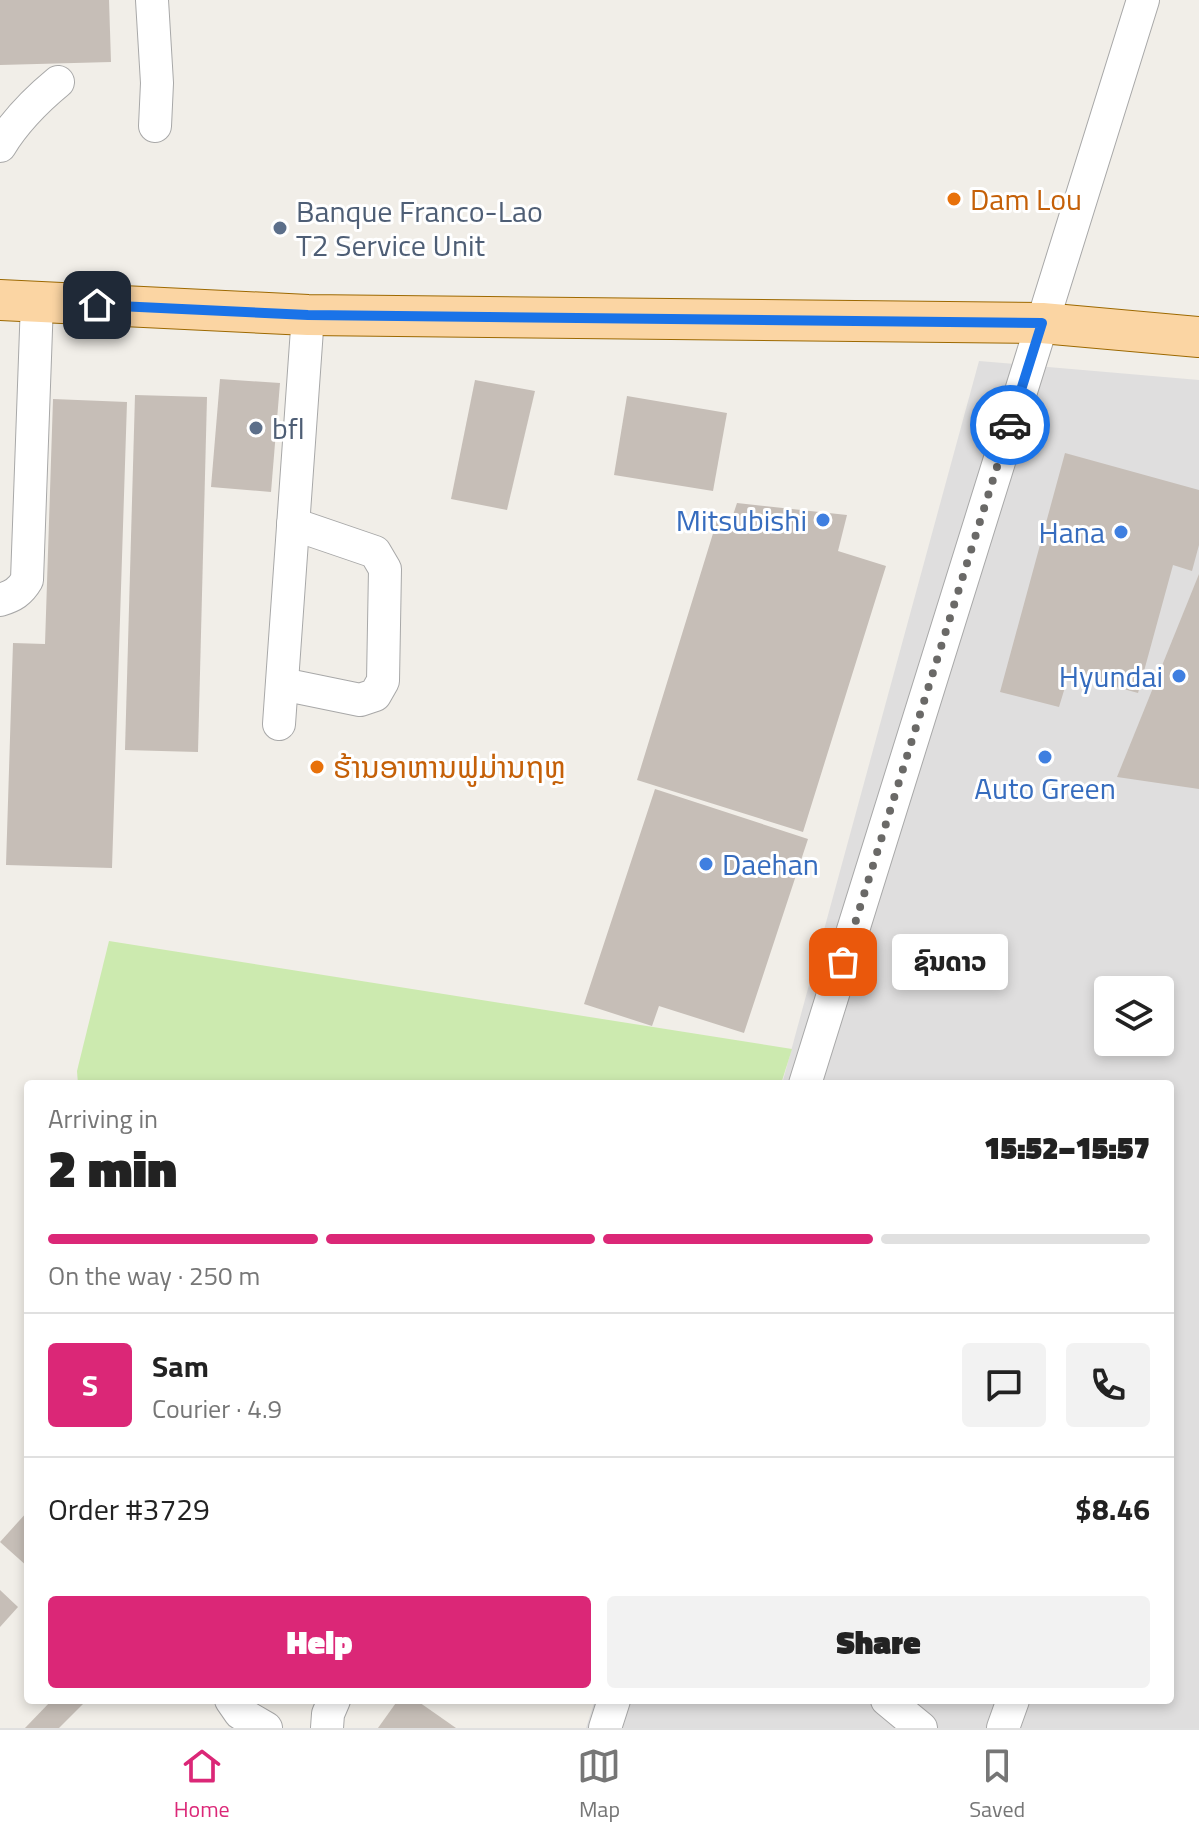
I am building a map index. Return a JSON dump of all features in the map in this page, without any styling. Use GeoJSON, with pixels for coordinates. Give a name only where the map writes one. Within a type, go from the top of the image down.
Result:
{"type":"FeatureCollection","features":[{"type":"Feature","properties":{"kind":"main road"},"geometry":{"type":"LineString","coordinates":[[19,301],[308,315],[1042,323],[1199,337]]}},
{"type":"Feature","properties":{"kind":"street"},"geometry":{"type":"LineString","coordinates":[[152,0],[157,83],[155,126]]}},
{"type":"Feature","properties":{"kind":"street"},"geometry":{"type":"LineString","coordinates":[[806,1080],[1143,0]]}},
{"type":"Feature","properties":{"kind":"street"},"geometry":{"type":"LineString","coordinates":[[0,146],[34,102],[58,82]]}},
{"type":"Feature","properties":{"kind":"street"},"geometry":{"type":"LineString","coordinates":[[0,600],[22,590],[27,580],[19,301]]}},
{"type":"Feature","properties":{"kind":"street"},"geometry":{"type":"LineString","coordinates":[[279,724],[308,315]]}},
{"type":"Feature","properties":{"kind":"street"},"geometry":{"type":"LineString","coordinates":[[282,684],[360,700],[375,695],[383,681],[385,569],[375,552],[293,524]]}},
{"type":"Feature","properties":{"kind":"street"},"geometry":{"type":"LineString","coordinates":[[234,1704],[240,1713],[266,1728]]}},
{"type":"Feature","properties":{"kind":"street"},"geometry":{"type":"LineString","coordinates":[[327,1728],[332,1704]]}},
{"type":"Feature","properties":{"kind":"street"},"geometry":{"type":"LineString","coordinates":[[605,1728],[613,1704]]}},
{"type":"Feature","properties":{"kind":"street"},"geometry":{"type":"LineString","coordinates":[[892,1704],[921,1728]]}},
{"type":"Feature","properties":{"kind":"street"},"geometry":{"type":"LineString","coordinates":[[1003,1728],[1012,1704]]}},
{"type":"Feature","properties":{"kind":"shaded area"},"geometry":{"type":"Polygon","coordinates":[[[979,361],[1199,380],[1199,1728],[586,1728],[594,1704],[1174,1704],[1174,1080],[783,1080],[979,361]]]}},
{"type":"Feature","properties":{"kind":"green space"},"geometry":{"type":"Polygon","coordinates":[[[109,941],[792,1049],[782,1080],[78,1080],[77,1071],[109,941]]]}},
{"type":"Feature","properties":{"kind":"building"},"geometry":{"type":"Polygon","coordinates":[[[0,0],[109,0],[111,62],[0,65],[0,0]]]}},
{"type":"Feature","properties":{"kind":"building"},"geometry":{"type":"Polygon","coordinates":[[[220,379],[280,383],[271,492],[211,487],[220,379]]]}},
{"type":"Feature","properties":{"kind":"building"},"geometry":{"type":"Polygon","coordinates":[[[475,380],[535,391],[507,510],[451,499],[475,380]]]}},
{"type":"Feature","properties":{"kind":"building"},"geometry":{"type":"Polygon","coordinates":[[[135,395],[207,397],[198,752],[125,750],[135,395]]]}},
{"type":"Feature","properties":{"kind":"building"},"geometry":{"type":"Polygon","coordinates":[[[627,396],[727,413],[713,491],[614,475],[627,396]]]}},
{"type":"Feature","properties":{"kind":"building"},"geometry":{"type":"Polygon","coordinates":[[[53,399],[127,402],[112,868],[6,865],[13,643],[45,644],[53,399]]]}},
{"type":"Feature","properties":{"kind":"building"},"geometry":{"type":"Polygon","coordinates":[[[1065,453],[1199,490],[1199,545],[1192,571],[1173,565],[1138,693],[1069,674],[1059,707],[1000,692],[1065,453]]]}},
{"type":"Feature","properties":{"kind":"building"},"geometry":{"type":"Polygon","coordinates":[[[737,503],[847,515],[838,551],[886,566],[803,832],[637,780],[719,514],[732,518],[737,503]]]}},
{"type":"Feature","properties":{"kind":"building","name":"Hyundai"},"geometry":{"type":"Polygon","coordinates":[[[1199,574],[1199,789],[1117,777],[1199,574]]]}},
{"type":"Feature","properties":{"kind":"building"},"geometry":{"type":"Polygon","coordinates":[[[655,789],[808,839],[744,1033],[659,1006],[652,1026],[584,1004],[655,789]]]}},
{"type":"Feature","properties":{"kind":"building"},"geometry":{"type":"Polygon","coordinates":[[[24,1515],[24,1563],[0,1542],[24,1515]]]}},
{"type":"Feature","properties":{"kind":"building"},"geometry":{"type":"Polygon","coordinates":[[[0,1590],[18,1607],[0,1627],[0,1590]]]}},
{"type":"Feature","properties":{"kind":"building"},"geometry":{"type":"Polygon","coordinates":[[[48,1704],[83,1704],[59,1728],[25,1728],[48,1704]]]}},
{"type":"Feature","properties":{"kind":"building"},"geometry":{"type":"Polygon","coordinates":[[[395,1704],[422,1704],[456,1728],[378,1728],[395,1704]]]}},
{"type":"Feature","properties":{"kind":"way so far"},"geometry":{"type":"LineString","coordinates":[[843,962],[1010,425]]}},
{"type":"Feature","properties":{"kind":"place","name":"Dam Lou"},"geometry":{"type":"Point","coordinates":[954,199]}},
{"type":"Feature","properties":{"kind":"place","name":"Banque Franco-Lao T2 Service Unit"},"geometry":{"type":"Point","coordinates":[280,228]}},
{"type":"Feature","properties":{"kind":"place","name":"bfl"},"geometry":{"type":"Point","coordinates":[256,428]}},
{"type":"Feature","properties":{"kind":"place","name":"Mitsubishi"},"geometry":{"type":"Point","coordinates":[823,520]}},
{"type":"Feature","properties":{"kind":"place","name":"Hana"},"geometry":{"type":"Point","coordinates":[1121,532]}},
{"type":"Feature","properties":{"kind":"place","name":"Hyundai"},"geometry":{"type":"Point","coordinates":[1179,676]}},
{"type":"Feature","properties":{"kind":"place","name":"Auto Green"},"geometry":{"type":"Point","coordinates":[1045,757]}},
{"type":"Feature","properties":{"kind":"place","name":"ຮ້ານອາຫານຟູມ່ານຖຫຼ"},"geometry":{"type":"Point","coordinates":[317,767]}},
{"type":"Feature","properties":{"kind":"place","name":"Daehan"},"geometry":{"type":"Point","coordinates":[706,864]}},
{"type":"Feature","properties":{"kind":"place","name":"ຊົນດາວ"},"geometry":{"type":"Point","coordinates":[843,962]}},
{"type":"Feature","properties":{"kind":"route"},"geometry":{"type":"LineString","coordinates":[[97,305],[308,315],[1042,323],[1010,425]]}}]}
